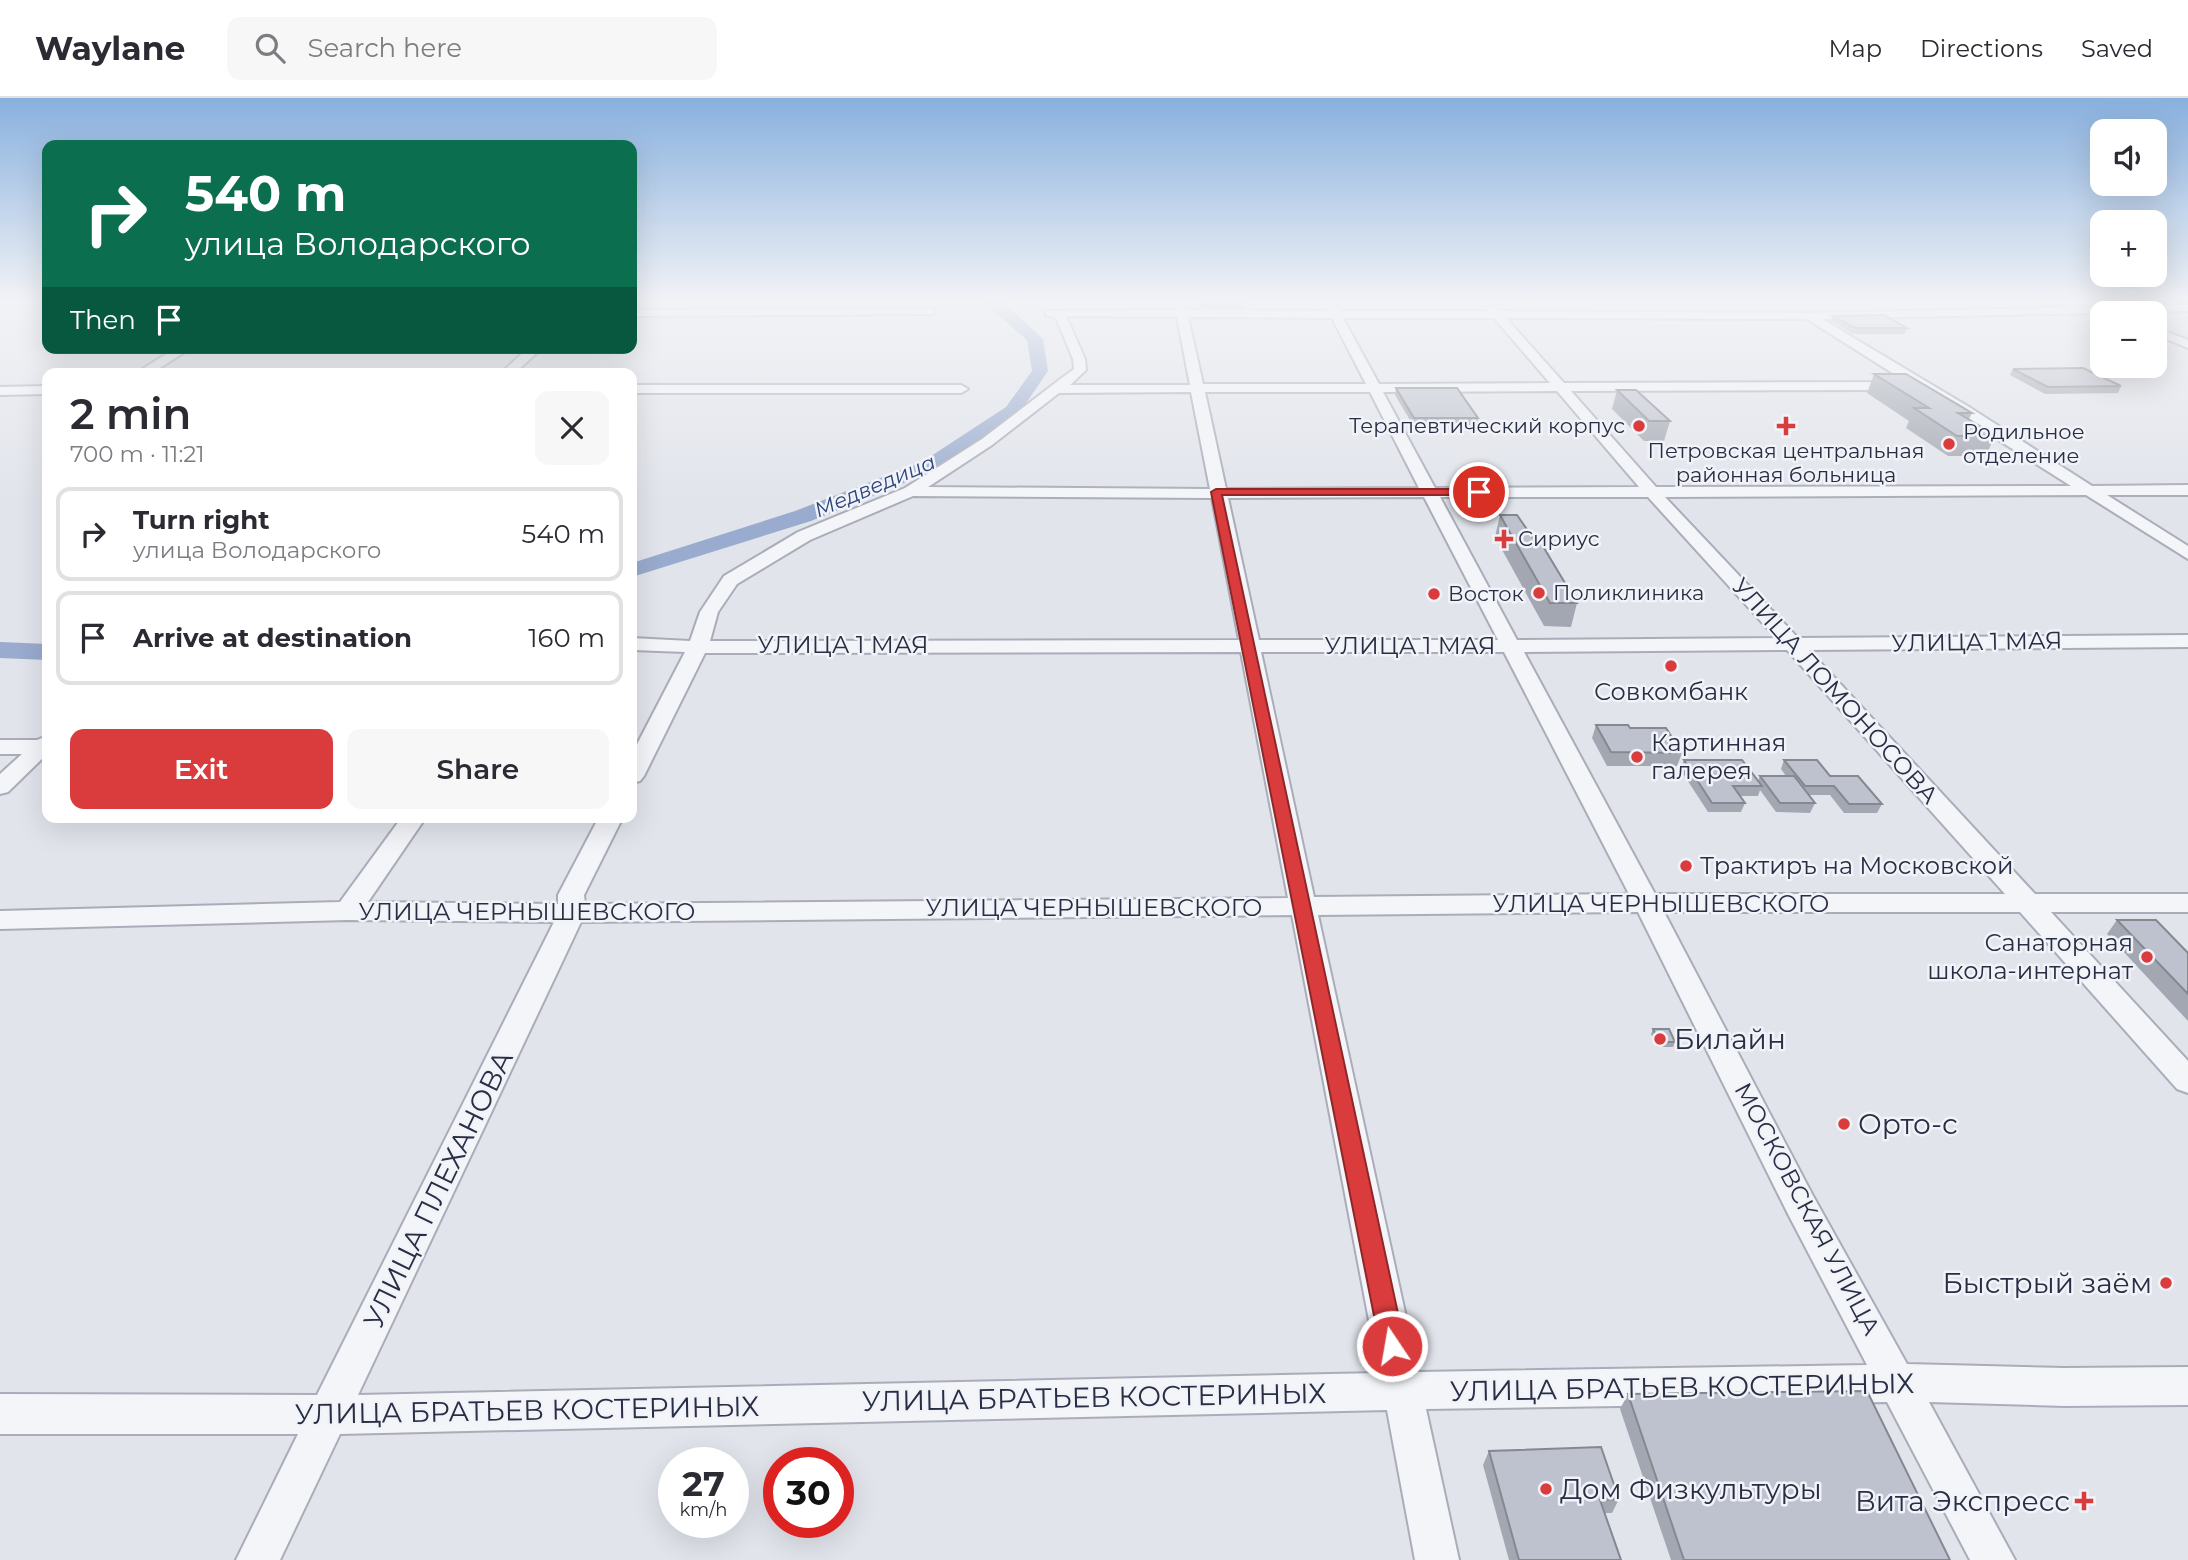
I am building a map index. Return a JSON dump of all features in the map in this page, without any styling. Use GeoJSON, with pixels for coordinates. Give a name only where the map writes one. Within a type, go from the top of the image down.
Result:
{"type":"FeatureCollection","features":[{"type":"Feature","properties":{"kind":"street"},"geometry":{"type":"LineString","coordinates":[[637,766],[698,647],[709,612],[730,580],[804,536],[911,491],[987,442],[1080,368]]}},
{"type":"Feature","properties":{"kind":"street"},"geometry":{"type":"LineString","coordinates":[[1193,368],[1216,492],[1437,1560]]}},
{"type":"Feature","properties":{"kind":"street","name":"МОСКОВСКАЯ УЛИЦА"},"geometry":{"type":"LineString","coordinates":[[1365,368],[1711,1025],[1800,1204],[1900,1384],[1993,1560]]}},
{"type":"Feature","properties":{"kind":"street","name":"УЛИЦА ЛОМОНОСОВА"},"geometry":{"type":"LineString","coordinates":[[1544,368],[1653,493],[2188,1081]]}},
{"type":"Feature","properties":{"kind":"street"},"geometry":{"type":"LineString","coordinates":[[1897,368],[2188,554]]}},
{"type":"Feature","properties":{"kind":"street"},"geometry":{"type":"LineString","coordinates":[[1054,389],[1927,386]]}},
{"type":"Feature","properties":{"kind":"street"},"geometry":{"type":"LineString","coordinates":[[637,389],[961,389]]}},
{"type":"Feature","properties":{"kind":"street"},"geometry":{"type":"LineString","coordinates":[[0,391],[42,390]]}},
{"type":"Feature","properties":{"kind":"street"},"geometry":{"type":"LineString","coordinates":[[911,491],[1042,494],[2188,490]]}},
{"type":"Feature","properties":{"kind":"street","name":"УЛИЦА 1 МАЯ"},"geometry":{"type":"LineString","coordinates":[[637,644],[698,647],[1511,646],[2188,640]]}},
{"type":"Feature","properties":{"kind":"street"},"geometry":{"type":"LineString","coordinates":[[0,747],[42,745]]}},
{"type":"Feature","properties":{"kind":"street"},"geometry":{"type":"LineString","coordinates":[[0,787],[42,748]]}},
{"type":"Feature","properties":{"kind":"street"},"geometry":{"type":"LineString","coordinates":[[348,912],[410,823]]}},
{"type":"Feature","properties":{"kind":"street","name":"УЛИЦА ПЛЕХАНОВА"},"geometry":{"type":"LineString","coordinates":[[258,1560],[572,913],[571,895],[608,823]]}},
{"type":"Feature","properties":{"kind":"street","name":"УЛИЦА ЧЕРНЫШЕВСКОГО"},"geometry":{"type":"LineString","coordinates":[[0,920],[348,912],[572,913],[1646,903],[2188,903]]}},
{"type":"Feature","properties":{"kind":"street","name":"УЛИЦА БРАТЬЕВ КОСТЕРИНЫХ"},"geometry":{"type":"LineString","coordinates":[[0,1414],[328,1415],[1402,1390],[1900,1384],[2188,1386]]}},
{"type":"Feature","properties":{"kind":"building"},"geometry":{"type":"Polygon","coordinates":[[[2083,368],[2090,371],[2090,378],[2104,378],[2121,386],[2048,387],[2013,369],[2083,368]]]}},
{"type":"Feature","properties":{"kind":"building"},"geometry":{"type":"Polygon","coordinates":[[[1874,374],[1906,374],[1972,413],[1958,413],[1995,435],[1957,436],[1914,408],[1929,408],[1874,374]]]}},
{"type":"Feature","properties":{"kind":"building"},"geometry":{"type":"Polygon","coordinates":[[[1396,388],[1457,388],[1478,418],[1414,418],[1396,388]]]}},
{"type":"Feature","properties":{"kind":"building"},"geometry":{"type":"Polygon","coordinates":[[[1617,390],[1636,390],[1670,421],[1649,421],[1617,390]]]}},
{"type":"Feature","properties":{"kind":"building"},"geometry":{"type":"Polygon","coordinates":[[[1500,515],[1517,515],[1533,538],[1538,538],[1577,603],[1550,603],[1500,515]]]}},
{"type":"Feature","properties":{"kind":"building"},"geometry":{"type":"Polygon","coordinates":[[[1596,725],[1666,728],[1682,753],[1611,752],[1596,725]]]}},
{"type":"Feature","properties":{"kind":"building"},"geometry":{"type":"Polygon","coordinates":[[[1684,760],[1742,760],[1762,786],[1733,786],[1745,803],[1712,803],[1684,760]]]}},
{"type":"Feature","properties":{"kind":"building"},"geometry":{"type":"Polygon","coordinates":[[[1784,760],[1817,760],[1830,776],[1858,776],[1882,804],[1849,804],[1834,786],[1805,786],[1784,760]]]}},
{"type":"Feature","properties":{"kind":"building"},"geometry":{"type":"Polygon","coordinates":[[[1760,776],[1794,776],[1815,803],[1780,803],[1760,776]]]}},
{"type":"Feature","properties":{"kind":"building"},"geometry":{"type":"Polygon","coordinates":[[[2117,920],[2156,920],[2188,953],[2188,994],[2117,920]]]}},
{"type":"Feature","properties":{"kind":"building"},"geometry":{"type":"Polygon","coordinates":[[[1653,1029],[1669,1029],[1675,1042],[1659,1042],[1653,1029]]]}},
{"type":"Feature","properties":{"kind":"building"},"geometry":{"type":"Polygon","coordinates":[[[1867,1391],[1950,1560],[1684,1560],[1628,1394],[1867,1391]]]}},
{"type":"Feature","properties":{"kind":"building","name":"Дом Физкультуры"},"geometry":{"type":"Polygon","coordinates":[[[1601,1447],[1619,1499],[1600,1500],[1621,1560],[1519,1560],[1489,1451],[1601,1447]]]}},
{"type":"Feature","properties":{"kind":"waterway","name":"Медведица"},"geometry":{"type":"LineString","coordinates":[[637,568],[803,516],[929,466],[1012,411],[1040,368]]}},
{"type":"Feature","properties":{"kind":"waterway","name":"Медведица"},"geometry":{"type":"LineString","coordinates":[[0,650],[42,652]]}},
{"type":"Feature","properties":{"kind":"place","name":"Терапевтический корпус"},"geometry":{"type":"Point","coordinates":[1639,426]}},
{"type":"Feature","properties":{"kind":"place","name":"Петровская центральная районная больница"},"geometry":{"type":"Point","coordinates":[1786,426]}},
{"type":"Feature","properties":{"kind":"place","name":"Родильное отделение"},"geometry":{"type":"Point","coordinates":[1949,444]}},
{"type":"Feature","properties":{"kind":"place","name":"Сириус"},"geometry":{"type":"Point","coordinates":[1504,539]}},
{"type":"Feature","properties":{"kind":"place","name":"Поликлиника"},"geometry":{"type":"Point","coordinates":[1539,593]}},
{"type":"Feature","properties":{"kind":"place","name":"Восток"},"geometry":{"type":"Point","coordinates":[1434,594]}},
{"type":"Feature","properties":{"kind":"place","name":"Совкомбанк"},"geometry":{"type":"Point","coordinates":[1671,666]}},
{"type":"Feature","properties":{"kind":"place","name":"Картинная галерея"},"geometry":{"type":"Point","coordinates":[1637,757]}},
{"type":"Feature","properties":{"kind":"place","name":"Трактиръ на Московской"},"geometry":{"type":"Point","coordinates":[1686,866]}},
{"type":"Feature","properties":{"kind":"place","name":"Санаторная школа-интернат"},"geometry":{"type":"Point","coordinates":[2147,957]}},
{"type":"Feature","properties":{"kind":"place","name":"Билайн"},"geometry":{"type":"Point","coordinates":[1660,1039]}},
{"type":"Feature","properties":{"kind":"place","name":"Орто-с"},"geometry":{"type":"Point","coordinates":[1844,1124]}},
{"type":"Feature","properties":{"kind":"place","name":"Быстрый заём"},"geometry":{"type":"Point","coordinates":[2166,1283]}},
{"type":"Feature","properties":{"kind":"place","name":"Дом Физкультуры"},"geometry":{"type":"Point","coordinates":[1546,1489]}},
{"type":"Feature","properties":{"kind":"place","name":"Вита Экспресс"},"geometry":{"type":"Point","coordinates":[2084,1501]}},
{"type":"Feature","properties":{"kind":"route"},"geometry":{"type":"LineString","coordinates":[[1392,1346],[1216,492],[1479,492]]}}]}
